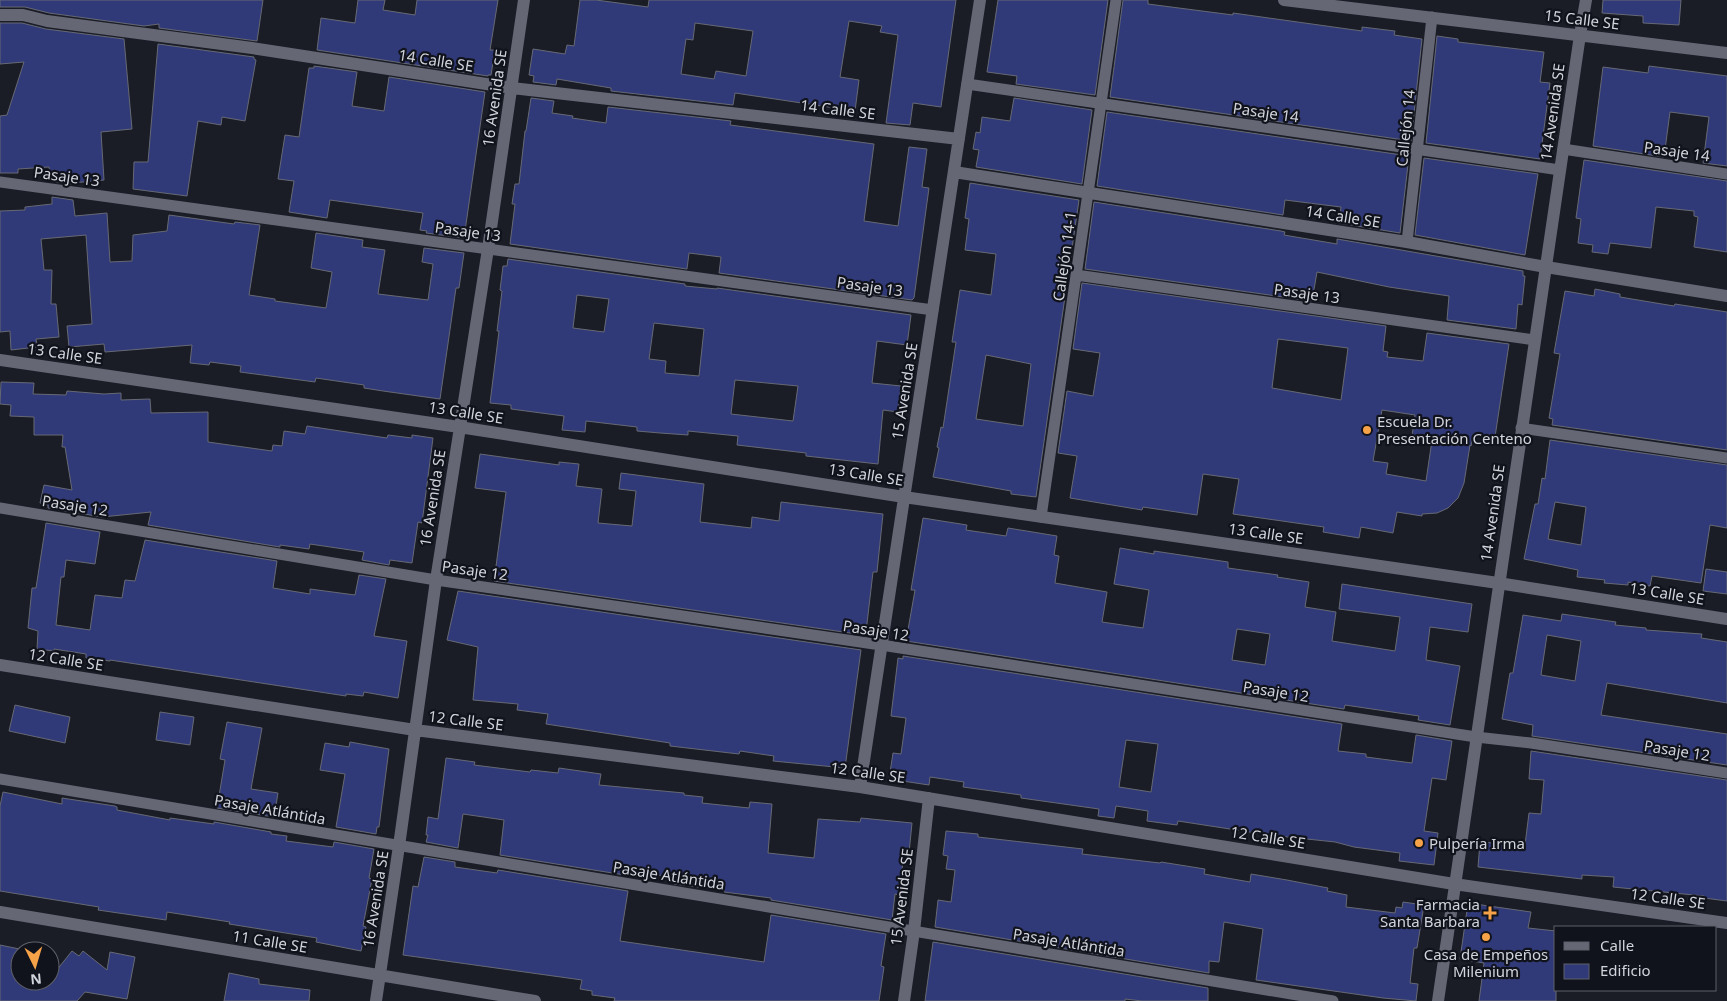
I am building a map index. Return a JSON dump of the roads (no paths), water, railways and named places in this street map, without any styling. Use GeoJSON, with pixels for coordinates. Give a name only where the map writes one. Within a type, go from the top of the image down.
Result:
{"type":"FeatureCollection","features":[{"type":"Feature","properties":{"kind":"street","name":"16 Avenida SE"},"geometry":{"type":"LineString","coordinates":[[376,1001],[436,580],[488,249],[524,0]]}},
{"type":"Feature","properties":{"kind":"street","name":"15 Avenida SE"},"geometry":{"type":"LineString","coordinates":[[860,787],[980,0]]}},
{"type":"Feature","properties":{"kind":"street","name":"15 Calle SE"},"geometry":{"type":"LineString","coordinates":[[1284,0],[1727,53]]}},
{"type":"Feature","properties":{"kind":"street","name":"14 Avenida SE"},"geometry":{"type":"LineString","coordinates":[[1438,1001],[1498,583],[1586,0]]}},
{"type":"Feature","properties":{"kind":"street","name":"14 Calle SE"},"geometry":{"type":"LineString","coordinates":[[0,15],[22,15],[46,21],[242,47],[512,88],[959,139]]}},
{"type":"Feature","properties":{"kind":"street","name":"14 Calle SE"},"geometry":{"type":"LineString","coordinates":[[954,172],[1407,242],[1546,267],[1727,296]]}},
{"type":"Feature","properties":{"kind":"street","name":"13 Calle SE"},"geometry":{"type":"LineString","coordinates":[[0,360],[459,427],[904,497],[1498,583],[1727,619]]}},
{"type":"Feature","properties":{"kind":"street","name":"12 Calle SE"},"geometry":{"type":"LineString","coordinates":[[1,666],[415,730],[860,787],[1454,884],[1727,923]]}},
{"type":"Feature","properties":{"kind":"street","name":"15 Avenida SE"},"geometry":{"type":"LineString","coordinates":[[904,1001],[929,798]]}},
{"type":"Feature","properties":{"kind":"street","name":"11 Calle SE"},"geometry":{"type":"LineString","coordinates":[[0,912],[535,1001]]}},
{"type":"Feature","properties":{"kind":"lane","name":"Callejón 14-1"},"geometry":{"type":"LineString","coordinates":[[1041,517],[1116,0]]}},
{"type":"Feature","properties":{"kind":"lane","name":"Callejón 14"},"geometry":{"type":"LineString","coordinates":[[1407,242],[1432,18]]}},
{"type":"Feature","properties":{"kind":"lane","name":"Pasaje 14"},"geometry":{"type":"LineString","coordinates":[[967,84],[1560,170]]}},
{"type":"Feature","properties":{"kind":"lane","name":"Pasaje 14"},"geometry":{"type":"LineString","coordinates":[[1563,149],[1727,174]]}},
{"type":"Feature","properties":{"kind":"lane","name":"Pasaje 13"},"geometry":{"type":"LineString","coordinates":[[0,182],[933,310]]}},
{"type":"Feature","properties":{"kind":"lane","name":"Pasaje 13"},"geometry":{"type":"LineString","coordinates":[[1076,275],[1535,340]]}},
{"type":"Feature","properties":{"kind":"lane"},"geometry":{"type":"LineString","coordinates":[[1522,428],[1727,458]]}},
{"type":"Feature","properties":{"kind":"lane","name":"Pasaje 12"},"geometry":{"type":"LineString","coordinates":[[0,508],[436,580],[1476,737],[1727,773]]}},
{"type":"Feature","properties":{"kind":"lane","name":"Pasaje Atlántida"},"geometry":{"type":"LineString","coordinates":[[0,779],[1334,1001]]}},
{"type":"Feature","properties":{"kind":"place","name":"Escuela Dr. Presentación Centeno"},"geometry":{"type":"Point","coordinates":[1367,430]}},
{"type":"Feature","properties":{"kind":"place","name":"Pulpería Irma"},"geometry":{"type":"Point","coordinates":[1419,843]}},
{"type":"Feature","properties":{"kind":"place","name":"Farmacia Santa Barbara"},"geometry":{"type":"Point","coordinates":[1490,913]}},
{"type":"Feature","properties":{"kind":"place","name":"Casa de Empeños Milenium"},"geometry":{"type":"Point","coordinates":[1486,937]}}]}
